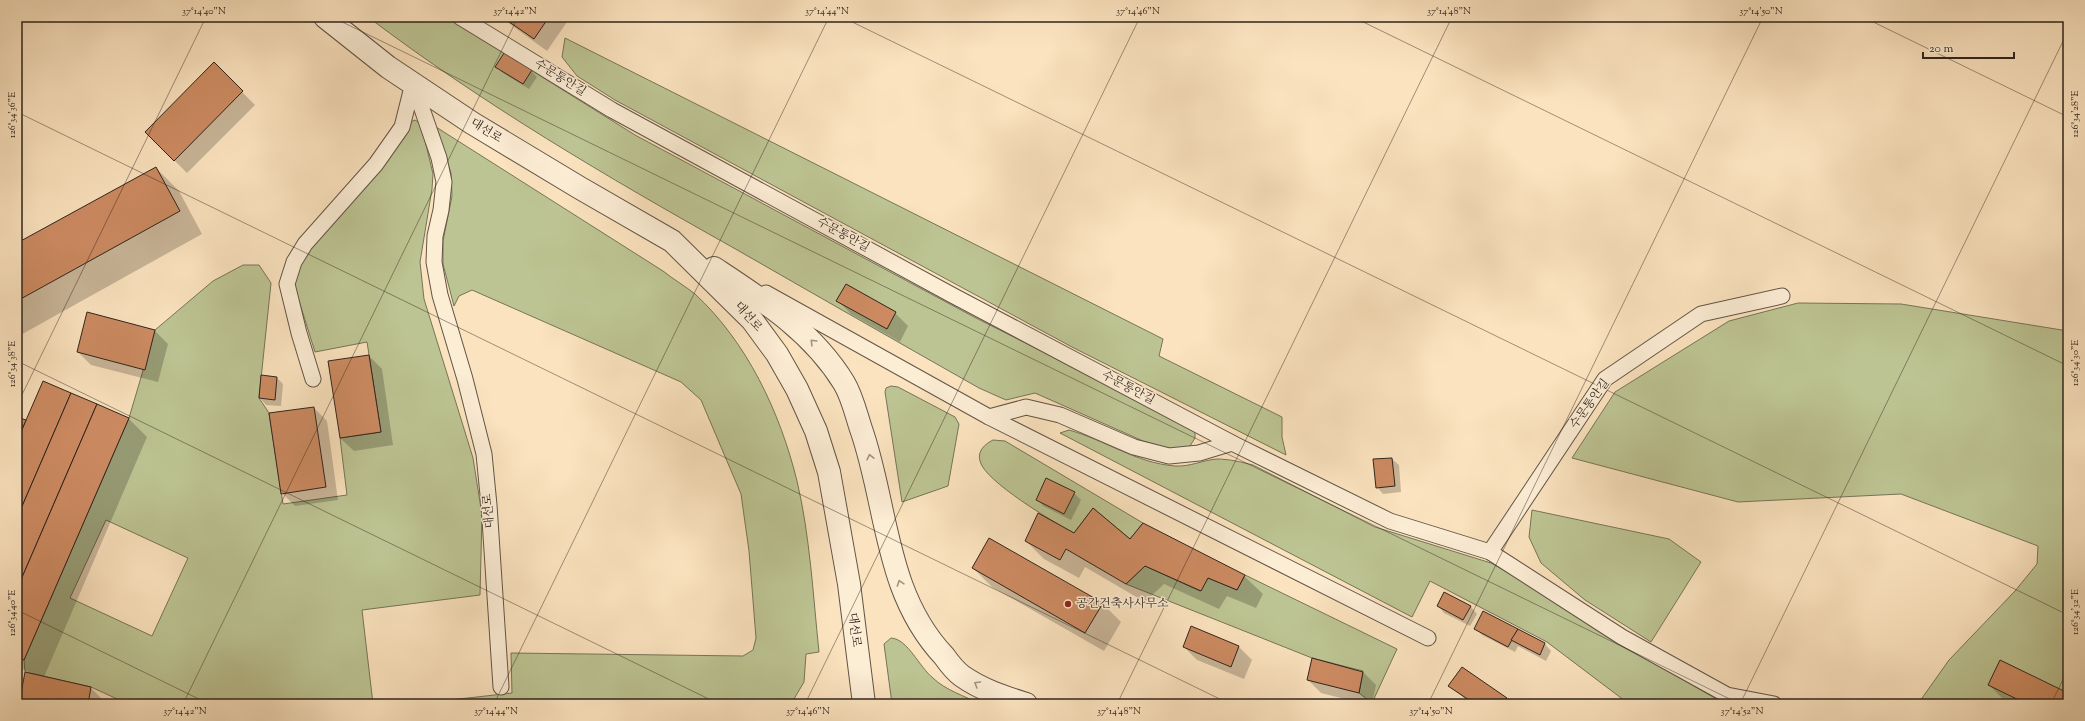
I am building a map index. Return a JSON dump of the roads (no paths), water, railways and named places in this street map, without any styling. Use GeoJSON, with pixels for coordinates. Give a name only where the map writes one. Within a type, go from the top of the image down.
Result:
{"type":"FeatureCollection","features":[{"type":"Feature","properties":{"kind":"street","name":"대선로"},"geometry":{"type":"LineString","coordinates":[[325,17],[388,67],[472,123],[672,241],[752,320],[777,354],[797,389],[816,431],[829,472],[845,562],[864,704]]}},
{"type":"Feature","properties":{"kind":"street"},"geometry":{"type":"LineString","coordinates":[[672,241],[774,308],[815,344],[845,384],[869,452],[889,549],[906,598],[930,642],[962,676],[993,693],[1026,704]]}},
{"type":"Feature","properties":{"kind":"lane","name":"수문통안길"},"geometry":{"type":"LineString","coordinates":[[460,17],[612,110],[952,295],[1232,443],[1390,521],[1490,552],[1622,637],[1727,695],[1774,704]]}},
{"type":"Feature","properties":{"kind":"lane"},"geometry":{"type":"LineString","coordinates":[[313,380],[299,333],[287,284],[294,262],[305,244],[376,164],[402,127],[413,83]]}},
{"type":"Feature","properties":{"kind":"lane","name":"대선로"},"geometry":{"type":"LineString","coordinates":[[413,83],[439,158],[444,182],[441,210],[435,236],[434,262],[440,295],[465,379],[484,454],[489,505],[501,687]]}},
{"type":"Feature","properties":{"kind":"lane"},"geometry":{"type":"LineString","coordinates":[[672,241],[989,417],[1428,638]]}},
{"type":"Feature","properties":{"kind":"lane","name":"수문통안길"},"geometry":{"type":"LineString","coordinates":[[1490,552],[1605,379],[1701,314],[1782,296]]}},
{"type":"Feature","properties":{"kind":"lane"},"geometry":{"type":"LineString","coordinates":[[989,417],[1026,407],[1060,415],[1134,447],[1169,456],[1199,453],[1232,443]]}},
{"type":"Feature","properties":{"kind":"place","name":"공간건축사사무소"},"geometry":{"type":"Point","coordinates":[1068,604]}}]}
